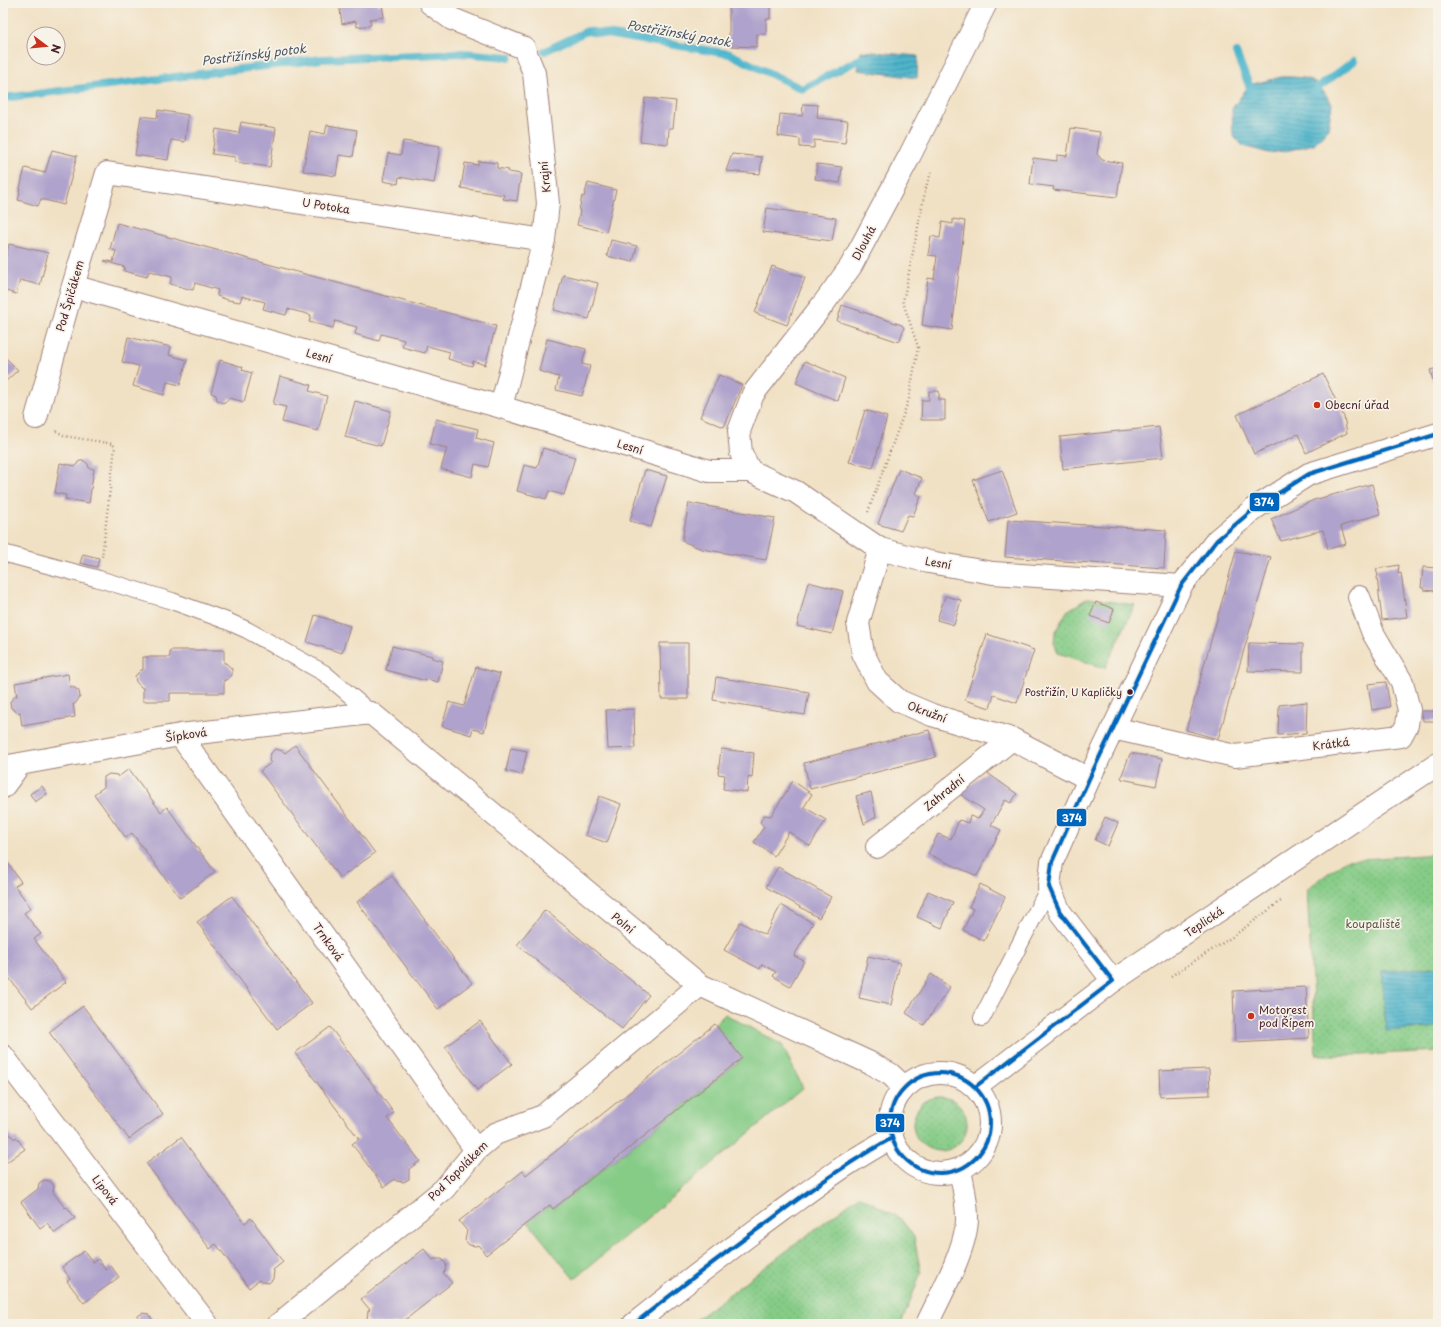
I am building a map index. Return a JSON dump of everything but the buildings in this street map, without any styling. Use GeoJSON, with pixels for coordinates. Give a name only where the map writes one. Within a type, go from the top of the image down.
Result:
{"type":"FeatureCollection","features":[{"type":"Feature","properties":{"kind":"street","name":"Krajní"},"geometry":{"type":"LineString","coordinates":[[430,3],[452,19],[524,48],[534,73],[548,203],[544,240],[501,407]]}},
{"type":"Feature","properties":{"kind":"street","name":"Dlouhá"},"geometry":{"type":"LineString","coordinates":[[750,471],[741,453],[740,431],[753,394],[851,266],[908,159],[986,3]]}},
{"type":"Feature","properties":{"kind":"street","name":"U Potoka"},"geometry":{"type":"LineString","coordinates":[[106,173],[544,240]]}},
{"type":"Feature","properties":{"kind":"street","name":"Pod Špičákem"},"geometry":{"type":"LineString","coordinates":[[36,418],[106,173]]}},
{"type":"Feature","properties":{"kind":"street","name":"Lesní"},"geometry":{"type":"LineString","coordinates":[[73,286],[501,407],[709,471],[750,471],[796,492],[880,549],[929,562],[993,572],[1181,586]]}},
{"type":"Feature","properties":{"kind":"street"},"geometry":{"type":"LineString","coordinates":[[1113,981],[1060,912],[1049,887],[1052,862],[1088,778],[1181,586],[1217,540],[1255,508],[1309,474],[1438,434]]}},
{"type":"Feature","properties":{"kind":"street","name":"Okružní"},"geometry":{"type":"LineString","coordinates":[[880,549],[858,624],[863,653],[877,681],[899,701],[932,715],[1012,738],[1088,778]]}},
{"type":"Feature","properties":{"kind":"street","name":"Krátká"},"geometry":{"type":"LineString","coordinates":[[1113,728],[1235,756],[1402,736],[1407,725],[1409,710],[1402,682],[1373,633],[1360,597]]}},
{"type":"Feature","properties":{"kind":"street","name":"Šípková"},"geometry":{"type":"LineString","coordinates":[[12,765],[180,735],[371,713]]}},
{"type":"Feature","properties":{"kind":"street","name":"Polní"},"geometry":{"type":"LineString","coordinates":[[371,713],[700,986],[870,1062],[890,1074],[904,1087]]}},
{"type":"Feature","properties":{"kind":"street","name":"Trnková"},"geometry":{"type":"LineString","coordinates":[[180,735],[476,1150]]}},
{"type":"Feature","properties":{"kind":"street","name":"Zahradní"},"geometry":{"type":"LineString","coordinates":[[877,847],[1012,738]]}},
{"type":"Feature","properties":{"kind":"street","name":"Teplická"},"geometry":{"type":"LineString","coordinates":[[975,1087],[1113,981],[1438,764]]}},
{"type":"Feature","properties":{"kind":"street"},"geometry":{"type":"LineString","coordinates":[[3,787],[12,765]]}},
{"type":"Feature","properties":{"kind":"street","name":"Pod Topolákem"},"geometry":{"type":"LineString","coordinates":[[279,1324],[444,1189],[476,1150],[495,1134],[543,1116],[700,986]]}},
{"type":"Feature","properties":{"kind":"street","name":"Lipová"},"geometry":{"type":"LineString","coordinates":[[3,1056],[207,1324]]}},
{"type":"Feature","properties":{"kind":"street"},"geometry":{"type":"LineString","coordinates":[[948,1073],[966,1080],[975,1087],[983,1096],[987,1106],[990,1126],[982,1151],[969,1165],[960,1170],[941,1174],[922,1170],[906,1161],[896,1147],[892,1138],[890,1125],[890,1115],[898,1096],[904,1087],[921,1076],[948,1073]]}},
{"type":"Feature","properties":{"kind":"street"},"geometry":{"type":"LineString","coordinates":[[634,1324],[730,1249],[843,1166],[892,1138]]}},
{"type":"Feature","properties":{"kind":"street"},"geometry":{"type":"LineString","coordinates":[[928,1324],[957,1258],[966,1231],[966,1204],[960,1170]]}},
{"type":"Feature","properties":{"kind":"lane"},"geometry":{"type":"LineString","coordinates":[[3,553],[99,579],[172,601],[228,621],[248,630],[324,673],[371,713]]}},
{"type":"Feature","properties":{"kind":"lane"},"geometry":{"type":"LineString","coordinates":[[982,1018],[1049,887]]}},
{"type":"Feature","properties":{"kind":"path"},"geometry":{"type":"LineString","coordinates":[[860,535],[909,399],[918,347],[903,302],[926,187],[931,172]]}},
{"type":"Feature","properties":{"kind":"path"},"geometry":{"type":"LineString","coordinates":[[36,418],[65,436],[113,444],[115,447],[99,579]]}},
{"type":"Feature","properties":{"kind":"green space"},"geometry":{"type":"Polygon","coordinates":[[[1088,598],[1135,605],[1105,668],[1058,653],[1054,643],[1055,633],[1067,611],[1088,598]]]}},
{"type":"Feature","properties":{"kind":"green space","name":"koupaliště"},"geometry":{"type":"Polygon","coordinates":[[[1438,854],[1438,1051],[1361,1055],[1316,1055],[1307,889],[1346,860],[1438,854]]]}},
{"type":"Feature","properties":{"kind":"green space"},"geometry":{"type":"Polygon","coordinates":[[[725,1014],[782,1045],[803,1088],[574,1279],[528,1222],[550,1205],[553,1209],[742,1059],[715,1024],[725,1014]]]}},
{"type":"Feature","properties":{"kind":"green space"},"geometry":{"type":"Polygon","coordinates":[[[940,1097],[950,1099],[959,1105],[965,1114],[967,1124],[965,1134],[959,1143],[950,1149],[940,1151],[930,1149],[921,1143],[915,1134],[913,1124],[915,1114],[921,1105],[930,1099],[940,1097]]]}},
{"type":"Feature","properties":{"kind":"green space"},"geometry":{"type":"Polygon","coordinates":[[[859,1196],[900,1218],[914,1237],[921,1273],[901,1324],[690,1324],[859,1196]]]}},
{"type":"Feature","properties":{"kind":"water"},"geometry":{"type":"Polygon","coordinates":[[[861,51],[918,56],[917,78],[858,70],[861,51]]]}},
{"type":"Feature","properties":{"kind":"water"},"geometry":{"type":"Polygon","coordinates":[[[1282,77],[1307,79],[1317,84],[1322,89],[1332,104],[1328,129],[1314,144],[1290,150],[1269,153],[1243,146],[1233,136],[1232,109],[1249,85],[1282,77]]]}},
{"type":"Feature","properties":{"kind":"water"},"geometry":{"type":"Polygon","coordinates":[[[1438,967],[1438,1027],[1386,1031],[1382,971],[1438,967]]]}},
{"type":"Feature","properties":{"kind":"waterway","name":"Postřižínský potok"},"geometry":{"type":"LineString","coordinates":[[545,51],[587,31],[730,54],[802,89],[860,59],[870,59]]}},
{"type":"Feature","properties":{"kind":"waterway","name":"Postřižínský potok"},"geometry":{"type":"LineString","coordinates":[[3,98],[322,59],[462,53],[509,57]]}},
{"type":"Feature","properties":{"kind":"waterway","name":"Postřižínský potok"},"geometry":{"type":"LineString","coordinates":[[1236,53],[1253,95]]}},
{"type":"Feature","properties":{"kind":"waterway","name":"Postřižínský potok"},"geometry":{"type":"LineString","coordinates":[[1313,93],[1320,86],[1354,61]]}},
{"type":"Feature","properties":{"kind":"transit line","name":"374"},"geometry":{"type":"LineString","coordinates":[[1113,981],[1060,912],[1049,887],[1052,862],[1089,779],[1181,586],[1217,540],[1255,508],[1309,474],[1438,434]]}},
{"type":"Feature","properties":{"kind":"transit line","name":"374"},"geometry":{"type":"LineString","coordinates":[[975,1087],[1113,981]]}},
{"type":"Feature","properties":{"kind":"transit line","name":"374"},"geometry":{"type":"LineString","coordinates":[[940,1073],[950,1074],[968,1081],[982,1095],[989,1113],[990,1123],[989,1133],[982,1151],[968,1165],[950,1172],[940,1173],[930,1172],[912,1165],[898,1151],[891,1133],[890,1123],[891,1113],[898,1095],[912,1081],[930,1074],[940,1073]]}},
{"type":"Feature","properties":{"kind":"transit line","name":"374"},"geometry":{"type":"LineString","coordinates":[[634,1324],[813,1188],[892,1138]]}},
{"type":"Feature","properties":{"kind":"place","name":"Obecní úřad"},"geometry":{"type":"Point","coordinates":[1317,405]}},
{"type":"Feature","properties":{"kind":"place","name":"Postřižín, U Kapličky"},"geometry":{"type":"Point","coordinates":[1130,692]}},
{"type":"Feature","properties":{"kind":"place","name":"Motorest pod Řípem"},"geometry":{"type":"Point","coordinates":[1251,1016]}}]}
